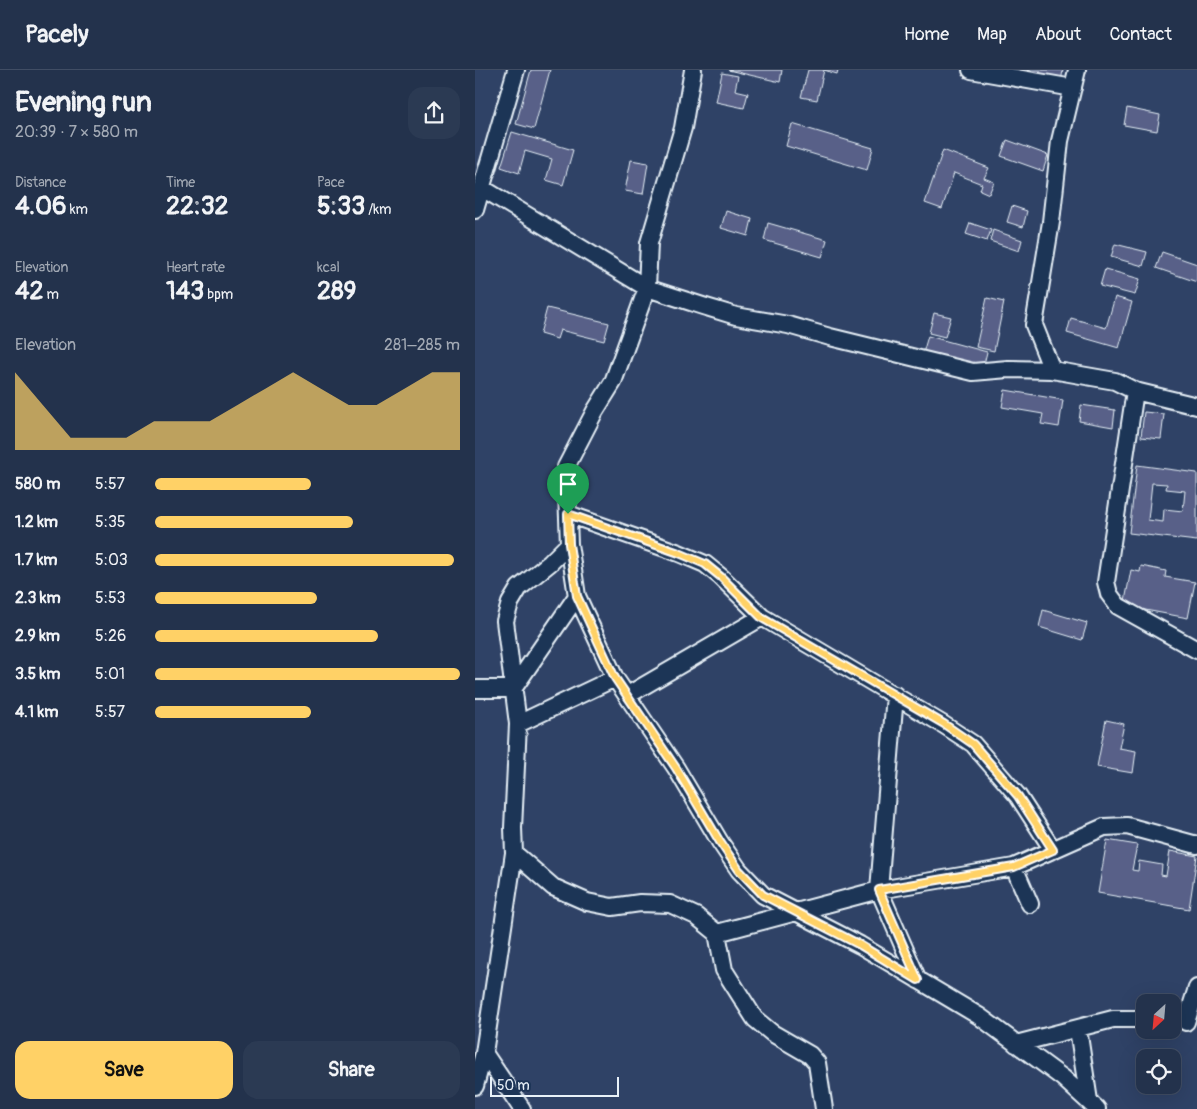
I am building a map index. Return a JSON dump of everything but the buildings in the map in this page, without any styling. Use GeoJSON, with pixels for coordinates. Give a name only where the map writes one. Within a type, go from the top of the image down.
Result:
{"type":"FeatureCollection","features":[{"type":"Feature","properties":{"kind":"street"},"geometry":{"type":"LineString","coordinates":[[475,210],[516,70]]}},
{"type":"Feature","properties":{"kind":"street"},"geometry":{"type":"LineString","coordinates":[[693,70],[683,128],[649,243],[647,288],[613,382],[595,411],[566,467],[569,544],[577,596],[615,678],[676,768],[739,870],[763,895],[860,945],[979,1016],[1063,1078],[1093,1105]]}},
{"type":"Feature","properties":{"kind":"street"},"geometry":{"type":"LineString","coordinates":[[971,70],[1073,88]]}},
{"type":"Feature","properties":{"kind":"street"},"geometry":{"type":"LineString","coordinates":[[1052,370],[1034,325],[1051,222],[1060,141],[1077,70]]}},
{"type":"Feature","properties":{"kind":"street"},"geometry":{"type":"LineString","coordinates":[[482,188],[647,288],[736,316],[788,325],[973,372],[1008,369],[1052,370],[1115,381],[1135,391],[1197,406]]}},
{"type":"Feature","properties":{"kind":"street"},"geometry":{"type":"LineString","coordinates":[[1135,391],[1106,582],[1109,594],[1118,606],[1197,650]]}},
{"type":"Feature","properties":{"kind":"street"},"geometry":{"type":"LineString","coordinates":[[568,514],[705,564],[721,577],[762,618],[944,724],[973,744],[1018,796],[1053,850]]}},
{"type":"Feature","properties":{"kind":"street"},"geometry":{"type":"LineString","coordinates":[[522,1109],[484,1052],[480,1032],[515,853],[513,828],[518,724],[505,621],[510,603],[519,588],[550,563],[569,544]]}},
{"type":"Feature","properties":{"kind":"street"},"geometry":{"type":"LineString","coordinates":[[513,689],[577,596]]}},
{"type":"Feature","properties":{"kind":"street"},"geometry":{"type":"LineString","coordinates":[[628,695],[762,618]]}},
{"type":"Feature","properties":{"kind":"street"},"geometry":{"type":"LineString","coordinates":[[518,724],[615,678]]}},
{"type":"Feature","properties":{"kind":"street"},"geometry":{"type":"LineString","coordinates":[[475,689],[513,689]]}},
{"type":"Feature","properties":{"kind":"street"},"geometry":{"type":"LineString","coordinates":[[895,696],[879,890],[918,980]]}},
{"type":"Feature","properties":{"kind":"street"},"geometry":{"type":"LineString","coordinates":[[717,933],[879,890],[1014,867],[1104,827],[1127,826],[1197,845]]}},
{"type":"Feature","properties":{"kind":"street"},"geometry":{"type":"LineString","coordinates":[[515,853],[553,887],[587,902],[612,907],[641,903],[670,904],[696,916],[717,933],[724,970],[755,1019],[772,1033],[810,1055],[817,1063],[824,1109]]}},
{"type":"Feature","properties":{"kind":"street"},"geometry":{"type":"LineString","coordinates":[[1014,867],[1031,904]]}},
{"type":"Feature","properties":{"kind":"street"},"geometry":{"type":"LineString","coordinates":[[1185,1023],[1197,988]]}},
{"type":"Feature","properties":{"kind":"street"},"geometry":{"type":"LineString","coordinates":[[1016,1044],[1113,1019],[1136,1019]]}},
{"type":"Feature","properties":{"kind":"street"},"geometry":{"type":"LineString","coordinates":[[1078,1029],[1093,1105]]}},
{"type":"Feature","properties":{"kind":"street"},"geometry":{"type":"LineString","coordinates":[[475,1086],[484,1052]]}},
{"type":"Feature","properties":{"kind":"route"},"geometry":{"type":"LineString","coordinates":[[568,514],[705,564],[721,577],[762,618],[944,724],[973,744],[1018,796],[1053,850],[1014,867],[879,890],[918,980],[860,945],[763,895],[739,870],[676,768],[615,678],[577,596],[569,544],[568,514]]}}]}
